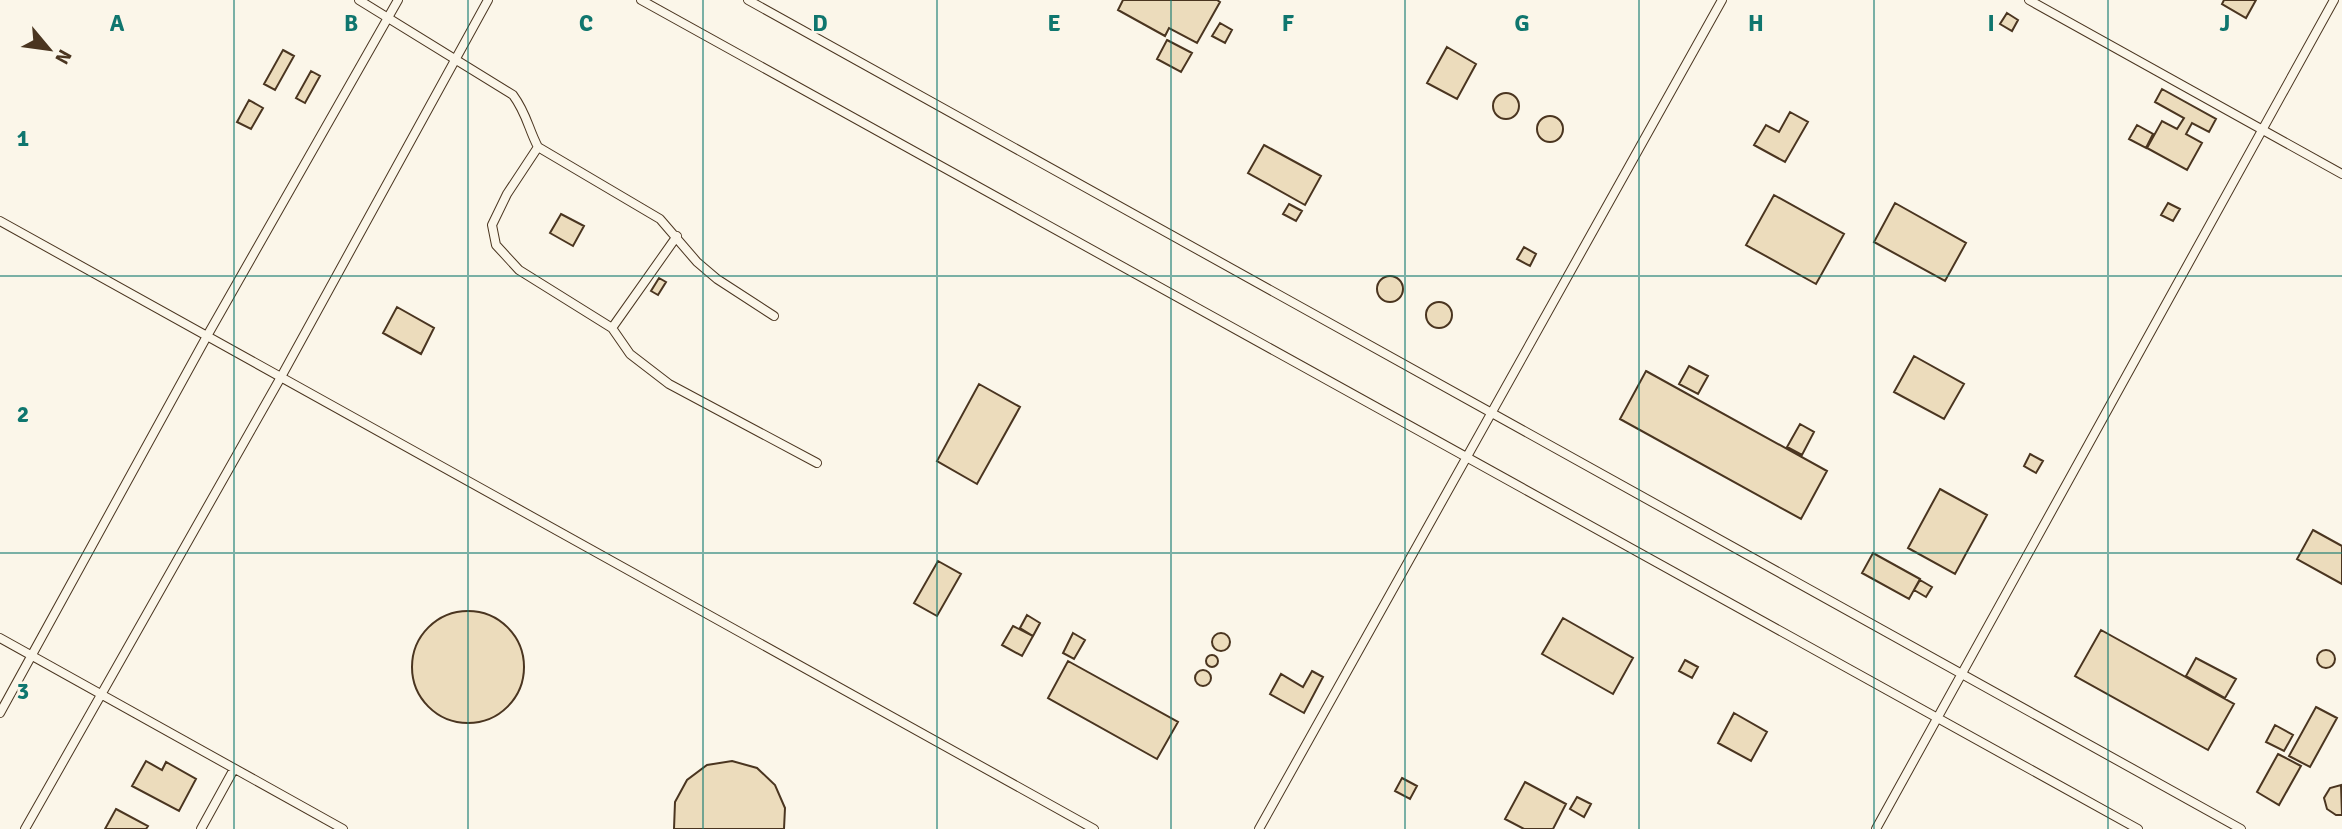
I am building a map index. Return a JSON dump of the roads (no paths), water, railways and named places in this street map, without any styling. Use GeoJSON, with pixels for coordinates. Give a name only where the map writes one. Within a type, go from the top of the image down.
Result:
{"type":"FeatureCollection","features":[{"type":"Feature","properties":{"kind":"lane"},"geometry":{"type":"LineString","coordinates":[[359,0],[513,95],[526,112],[530,133],[538,148],[660,219],[697,262],[717,279],[774,316]]}},
{"type":"Feature","properties":{"kind":"lane"},"geometry":{"type":"LineString","coordinates":[[0,713],[207,336],[398,0]]}},
{"type":"Feature","properties":{"kind":"lane"},"geometry":{"type":"LineString","coordinates":[[25,829],[281,377],[488,0]]}},
{"type":"Feature","properties":{"kind":"lane"},"geometry":{"type":"LineString","coordinates":[[641,0],[2138,829]]}},
{"type":"Feature","properties":{"kind":"lane"},"geometry":{"type":"LineString","coordinates":[[748,0],[2241,829]]}},
{"type":"Feature","properties":{"kind":"lane"},"geometry":{"type":"LineString","coordinates":[[1259,829],[1722,0]]}},
{"type":"Feature","properties":{"kind":"lane"},"geometry":{"type":"LineString","coordinates":[[2029,0],[2342,174]]}},
{"type":"Feature","properties":{"kind":"lane"},"geometry":{"type":"LineString","coordinates":[[1876,829],[2334,0]]}},
{"type":"Feature","properties":{"kind":"lane"},"geometry":{"type":"LineString","coordinates":[[538,148],[507,194],[492,225],[496,245],[519,270],[612,328],[630,354],[669,384],[817,463]]}},
{"type":"Feature","properties":{"kind":"lane"},"geometry":{"type":"LineString","coordinates":[[0,221],[1094,829]]}},
{"type":"Feature","properties":{"kind":"lane"},"geometry":{"type":"LineString","coordinates":[[612,328],[677,236]]}},
{"type":"Feature","properties":{"kind":"lane"},"geometry":{"type":"LineString","coordinates":[[0,638],[343,829]]}},
{"type":"Feature","properties":{"kind":"lane"},"geometry":{"type":"LineString","coordinates":[[201,829],[234,768]]}}]}
